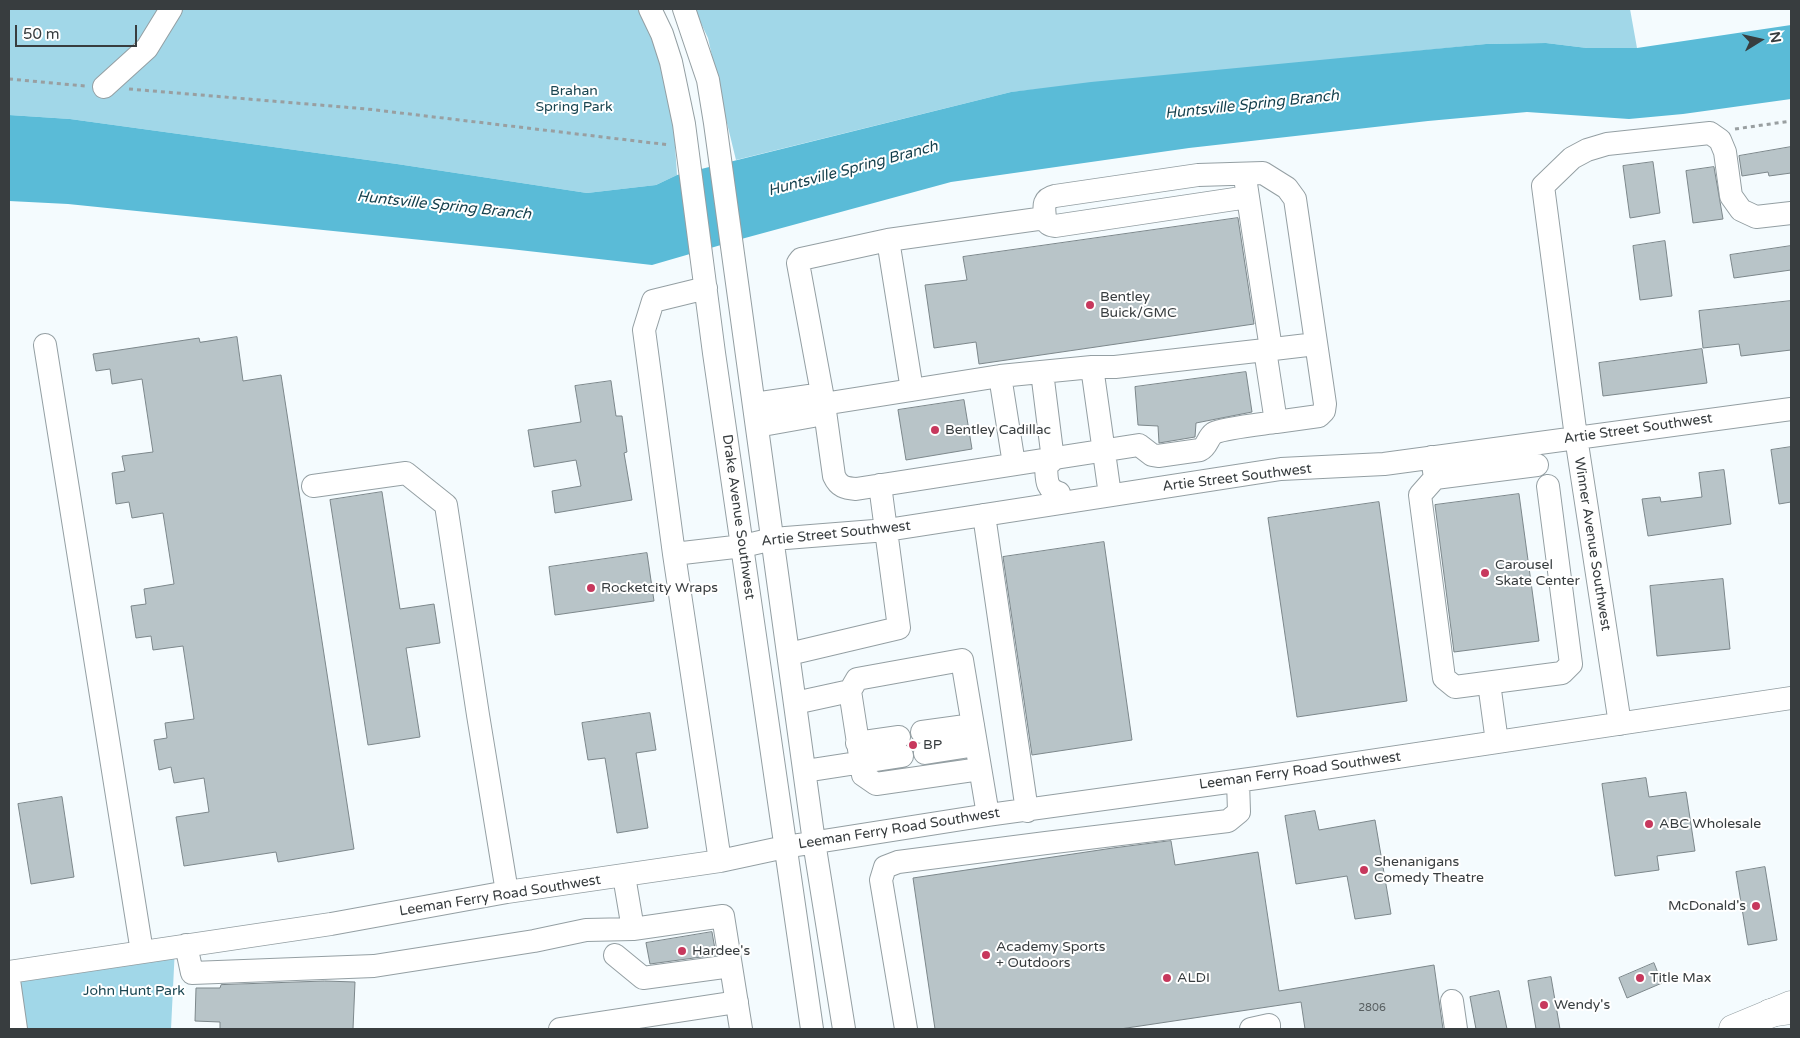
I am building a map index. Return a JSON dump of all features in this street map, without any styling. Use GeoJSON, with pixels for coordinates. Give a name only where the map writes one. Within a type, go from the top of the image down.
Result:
{"type":"FeatureCollection","features":[{"type":"Feature","properties":{"kind":"main road"},"geometry":{"type":"LineString","coordinates":[[1732,1029],[1784,1009]]}},
{"type":"Feature","properties":{"kind":"street"},"geometry":{"type":"LineString","coordinates":[[104,87],[147,48],[171,9]]}},
{"type":"Feature","properties":{"kind":"street","name":"Drake Avenue Southwest"},"geometry":{"type":"LineString","coordinates":[[650,9],[662,34],[679,93],[812,1029]]}},
{"type":"Feature","properties":{"kind":"street"},"geometry":{"type":"LineString","coordinates":[[684,9],[708,80],[841,1029]]}},
{"type":"Feature","properties":{"kind":"street"},"geometry":{"type":"LineString","coordinates":[[1710,133],[1720,140],[1725,152],[1731,196],[1741,210],[1756,217],[1791,213]]}},
{"type":"Feature","properties":{"kind":"street","name":"Winner Avenue Southwest"},"geometry":{"type":"LineString","coordinates":[[1620,724],[1576,437],[1543,186],[1572,158],[1587,150],[1607,144],[1710,133]]}},
{"type":"Feature","properties":{"kind":"street"},"geometry":{"type":"LineString","coordinates":[[1244,173],[1276,422]]}},
{"type":"Feature","properties":{"kind":"street"},"geometry":{"type":"LineString","coordinates":[[1046,218],[888,240],[801,259],[798,263],[820,405],[834,476],[837,482],[846,488],[856,489],[1139,445],[1158,456],[1200,450],[1205,447],[1209,437],[1218,431],[1319,416],[1324,411],[1325,404],[1295,198],[1288,188],[1263,173],[1198,175],[1048,197],[1044,206],[1046,218],[1046,223],[1055,226],[1248,197]]}},
{"type":"Feature","properties":{"kind":"street"},"geometry":{"type":"LineString","coordinates":[[888,240],[912,390]]}},
{"type":"Feature","properties":{"kind":"street"},"geometry":{"type":"LineString","coordinates":[[706,288],[653,301],[644,330],[674,554],[720,861]]}},
{"type":"Feature","properties":{"kind":"street"},"geometry":{"type":"LineString","coordinates":[[45,344],[142,952]]}},
{"type":"Feature","properties":{"kind":"street"},"geometry":{"type":"LineString","coordinates":[[757,426],[813,416],[820,405],[1000,376],[1092,367],[1115,367],[1316,344]]}},
{"type":"Feature","properties":{"kind":"street"},"geometry":{"type":"LineString","coordinates":[[1092,367],[1110,495]]}},
{"type":"Feature","properties":{"kind":"street"},"geometry":{"type":"LineString","coordinates":[[1042,372],[1053,459]]}},
{"type":"Feature","properties":{"kind":"street"},"geometry":{"type":"LineString","coordinates":[[1000,376],[1014,464]]}},
{"type":"Feature","properties":{"kind":"street"},"geometry":{"type":"LineString","coordinates":[[754,404],[809,396],[820,405]]}},
{"type":"Feature","properties":{"kind":"street","name":"Artie Street Southwest"},"geometry":{"type":"LineString","coordinates":[[674,554],[742,546],[773,540],[887,530],[984,515],[1060,498],[1110,495],[1281,469],[1384,464],[1434,468],[1536,454],[1576,437],[1791,409]]}},
{"type":"Feature","properties":{"kind":"street"},"geometry":{"type":"LineString","coordinates":[[1434,468],[1420,495],[1444,678],[1455,687],[1562,673],[1572,664],[1548,486],[1545,470],[1536,454]]}},
{"type":"Feature","properties":{"kind":"street"},"geometry":{"type":"LineString","coordinates":[[1053,459],[1063,463],[1066,485],[1060,498]]}},
{"type":"Feature","properties":{"kind":"street"},"geometry":{"type":"LineString","coordinates":[[314,486],[406,473],[446,505],[476,705],[507,892]]}},
{"type":"Feature","properties":{"kind":"street"},"geometry":{"type":"LineString","coordinates":[[1548,486],[1583,481]]}},
{"type":"Feature","properties":{"kind":"street"},"geometry":{"type":"LineString","coordinates":[[789,654],[899,628],[880,485]]}},
{"type":"Feature","properties":{"kind":"street"},"geometry":{"type":"LineString","coordinates":[[984,515],[1027,811]]}},
{"type":"Feature","properties":{"kind":"street"},"geometry":{"type":"LineString","coordinates":[[980,769],[876,784],[863,775],[850,691],[857,678],[962,660],[988,815]]}},
{"type":"Feature","properties":{"kind":"street"},"geometry":{"type":"LineString","coordinates":[[1489,683],[1497,742]]}},
{"type":"Feature","properties":{"kind":"street"},"geometry":{"type":"LineString","coordinates":[[796,703],[850,691]]}},
{"type":"Feature","properties":{"kind":"street","name":"Leeman Ferry Road Southwest"},"geometry":{"type":"LineString","coordinates":[[9,972],[376,916],[507,892],[720,861],[814,842],[927,826],[988,815],[1238,781],[1791,698]]}},
{"type":"Feature","properties":{"kind":"street"},"geometry":{"type":"LineString","coordinates":[[923,742],[975,735]]}},
{"type":"Feature","properties":{"kind":"street"},"geometry":{"type":"LineString","coordinates":[[804,771],[859,753],[900,746]]}},
{"type":"Feature","properties":{"kind":"street"},"geometry":{"type":"LineString","coordinates":[[906,1029],[881,880],[885,867],[898,862],[1228,821],[1239,812],[1238,781]]}},
{"type":"Feature","properties":{"kind":"street"},"geometry":{"type":"LineString","coordinates":[[927,826],[933,858]]}},
{"type":"Feature","properties":{"kind":"street"},"geometry":{"type":"LineString","coordinates":[[624,876],[633,929]]}},
{"type":"Feature","properties":{"kind":"street"},"geometry":{"type":"LineString","coordinates":[[186,945],[192,973],[374,966],[534,941],[586,930],[633,929],[723,916],[741,1029]]}},
{"type":"Feature","properties":{"kind":"street"},"geometry":{"type":"LineString","coordinates":[[615,955],[643,978],[731,966]]}},
{"type":"Feature","properties":{"kind":"street"},"geometry":{"type":"LineString","coordinates":[[9,980],[16,1029]]}},
{"type":"Feature","properties":{"kind":"street"},"geometry":{"type":"LineString","coordinates":[[1452,1001],[1456,1029]]}},
{"type":"Feature","properties":{"kind":"street"},"geometry":{"type":"LineString","coordinates":[[560,1029],[737,1002]]}},
{"type":"Feature","properties":{"kind":"street"},"geometry":{"type":"LineString","coordinates":[[1251,1029],[1269,1025],[1269,1029]]}},
{"type":"Feature","properties":{"kind":"path"},"geometry":{"type":"LineString","coordinates":[[9,79],[367,109],[689,158]]}},
{"type":"Feature","properties":{"kind":"path"},"geometry":{"type":"LineString","coordinates":[[1710,133],[1791,122]]}},
{"type":"Feature","properties":{"kind":"green space","name":"Brahan Spring Park"},"geometry":{"type":"Polygon","coordinates":[[[9,9],[639,9],[662,63],[674,129],[677,175],[656,185],[587,193],[397,164],[70,119],[9,115],[9,9]]]}},
{"type":"Feature","properties":{"kind":"green space"},"geometry":{"type":"Polygon","coordinates":[[[694,9],[1630,9],[1637,48],[1587,48],[1546,43],[1486,44],[1011,92],[736,160],[708,38],[694,9]]]}},
{"type":"Feature","properties":{"kind":"green space","name":"John Hunt Park"},"geometry":{"type":"Polygon","coordinates":[[[175,947],[171,1029],[16,1029],[9,980],[175,947]]]}},
{"type":"Feature","properties":{"kind":"water","name":"Huntsville Spring Branch"},"geometry":{"type":"Polygon","coordinates":[[[1791,25],[1791,99],[1683,114],[1629,119],[1527,112],[1428,121],[1189,148],[951,182],[652,265],[68,204],[9,201],[9,115],[70,119],[397,164],[587,193],[656,185],[677,175],[1011,92],[1091,82],[1486,44],[1546,43],[1587,48],[1637,48],[1791,25]]]}},
{"type":"Feature","properties":{"kind":"building"},"geometry":{"type":"Polygon","coordinates":[[[1791,147],[1791,173],[1769,176],[1768,172],[1742,176],[1739,156],[1791,147]]]}},
{"type":"Feature","properties":{"kind":"building"},"geometry":{"type":"Polygon","coordinates":[[[1653,162],[1660,213],[1630,218],[1623,166],[1653,162]]]}},
{"type":"Feature","properties":{"kind":"building"},"geometry":{"type":"Polygon","coordinates":[[[1714,167],[1723,219],[1693,223],[1686,171],[1714,167]]]}},
{"type":"Feature","properties":{"kind":"building","name":"Bentley Buick/GMC"},"geometry":{"type":"Polygon","coordinates":[[[1238,218],[1254,324],[979,364],[976,342],[934,348],[925,285],[967,280],[963,257],[1238,218]]]}},
{"type":"Feature","properties":{"kind":"building"},"geometry":{"type":"Polygon","coordinates":[[[1665,241],[1672,296],[1640,300],[1633,246],[1665,241]]]}},
{"type":"Feature","properties":{"kind":"building"},"geometry":{"type":"Polygon","coordinates":[[[1791,246],[1791,270],[1734,278],[1730,255],[1791,246]]]}},
{"type":"Feature","properties":{"kind":"building"},"geometry":{"type":"Polygon","coordinates":[[[1791,301],[1791,350],[1741,356],[1739,344],[1703,348],[1699,311],[1791,301]]]}},
{"type":"Feature","properties":{"kind":"building"},"geometry":{"type":"Polygon","coordinates":[[[237,337],[243,381],[281,375],[354,849],[278,862],[276,852],[184,866],[176,817],[209,812],[204,778],[174,783],[171,767],[159,770],[154,740],[167,738],[165,723],[194,719],[183,646],[153,650],[151,636],[136,638],[131,606],[146,604],[144,589],[174,584],[163,513],[132,518],[129,502],[116,504],[112,473],[125,471],[122,456],[153,452],[142,379],[112,384],[110,369],[96,371],[93,354],[199,338],[200,342],[237,337]]]}},
{"type":"Feature","properties":{"kind":"building"},"geometry":{"type":"Polygon","coordinates":[[[1702,349],[1707,383],[1603,396],[1599,363],[1702,349]]]}},
{"type":"Feature","properties":{"kind":"building"},"geometry":{"type":"Polygon","coordinates":[[[1246,372],[1252,412],[1196,423],[1195,437],[1159,443],[1158,426],[1138,425],[1135,387],[1246,372]]]}},
{"type":"Feature","properties":{"kind":"building"},"geometry":{"type":"Polygon","coordinates":[[[611,381],[616,416],[622,416],[627,452],[624,453],[632,500],[555,513],[552,491],[581,486],[576,460],[534,467],[528,430],[581,422],[575,386],[611,381]]]}},
{"type":"Feature","properties":{"kind":"building","name":"Bentley Cadillac"},"geometry":{"type":"Polygon","coordinates":[[[964,400],[972,449],[906,460],[898,410],[964,400]]]}},
{"type":"Feature","properties":{"kind":"building"},"geometry":{"type":"Polygon","coordinates":[[[1791,447],[1791,502],[1779,504],[1771,450],[1791,447]]]}},
{"type":"Feature","properties":{"kind":"building"},"geometry":{"type":"Polygon","coordinates":[[[1724,470],[1731,524],[1648,536],[1642,499],[1660,497],[1661,502],[1702,497],[1699,473],[1724,470]]]}},
{"type":"Feature","properties":{"kind":"building"},"geometry":{"type":"Polygon","coordinates":[[[382,492],[400,609],[434,604],[440,643],[406,648],[420,737],[368,745],[330,500],[382,492]]]}},
{"type":"Feature","properties":{"kind":"building","name":"Carousel Skate Center"},"geometry":{"type":"Polygon","coordinates":[[[1519,494],[1539,641],[1454,652],[1435,505],[1519,494]]]}},
{"type":"Feature","properties":{"kind":"building"},"geometry":{"type":"Polygon","coordinates":[[[1379,502],[1407,701],[1297,717],[1268,518],[1379,502]]]}},
{"type":"Feature","properties":{"kind":"building"},"geometry":{"type":"Polygon","coordinates":[[[1104,542],[1132,740],[1032,755],[1003,557],[1104,542]]]}},
{"type":"Feature","properties":{"kind":"building"},"geometry":{"type":"Polygon","coordinates":[[[647,553],[654,601],[555,615],[549,567],[647,553]]]}},
{"type":"Feature","properties":{"kind":"building"},"geometry":{"type":"Polygon","coordinates":[[[1723,579],[1730,649],[1657,656],[1650,586],[1723,579]]]}},
{"type":"Feature","properties":{"kind":"building"},"geometry":{"type":"Polygon","coordinates":[[[650,713],[656,750],[636,753],[648,828],[617,833],[605,758],[588,760],[582,723],[650,713]]]}},
{"type":"Feature","properties":{"kind":"building","name":"ABC Wholesale"},"geometry":{"type":"Polygon","coordinates":[[[1646,778],[1649,797],[1686,792],[1695,851],[1657,856],[1659,870],[1615,876],[1602,784],[1646,778]]]}},
{"type":"Feature","properties":{"kind":"building"},"geometry":{"type":"Polygon","coordinates":[[[62,797],[74,877],[31,884],[18,804],[62,797]]]}},
{"type":"Feature","properties":{"kind":"building"},"geometry":{"type":"Polygon","coordinates":[[[1315,811],[1319,830],[1375,820],[1391,914],[1355,919],[1347,876],[1296,884],[1285,816],[1315,811]]]}},
{"type":"Feature","properties":{"kind":"building"},"geometry":{"type":"Polygon","coordinates":[[[1171,841],[1175,865],[1258,852],[1279,991],[1434,965],[1443,1029],[1305,1029],[1301,1002],[1120,1029],[935,1029],[913,878],[1171,841]]]}},
{"type":"Feature","properties":{"kind":"building","name":"McDonald's"},"geometry":{"type":"Polygon","coordinates":[[[1765,867],[1777,940],[1748,945],[1736,872],[1765,867]]]}},
{"type":"Feature","properties":{"kind":"building","name":"Hardee's"},"geometry":{"type":"Polygon","coordinates":[[[712,932],[716,955],[650,964],[646,943],[712,932]]]}},
{"type":"Feature","properties":{"kind":"building","name":"Title Max"},"geometry":{"type":"Polygon","coordinates":[[[1654,963],[1662,983],[1627,998],[1619,978],[1654,963]]]}},
{"type":"Feature","properties":{"kind":"building","name":"Wendy's"},"geometry":{"type":"Polygon","coordinates":[[[1551,977],[1560,1029],[1536,1029],[1528,981],[1551,977]]]}},
{"type":"Feature","properties":{"kind":"building"},"geometry":{"type":"Polygon","coordinates":[[[325,981],[355,982],[353,1029],[220,1029],[220,1022],[195,1021],[196,988],[220,988],[221,985],[325,981]]]}},
{"type":"Feature","properties":{"kind":"building"},"geometry":{"type":"Polygon","coordinates":[[[1499,991],[1507,1029],[1476,1029],[1470,997],[1499,991]]]}},
{"type":"Feature","properties":{"kind":"place","name":"Bentley Buick/GMC"},"geometry":{"type":"Point","coordinates":[1090,305]}},
{"type":"Feature","properties":{"kind":"place","name":"Bentley Cadillac"},"geometry":{"type":"Point","coordinates":[935,430]}},
{"type":"Feature","properties":{"kind":"place","name":"Carousel Skate Center"},"geometry":{"type":"Point","coordinates":[1485,573]}},
{"type":"Feature","properties":{"kind":"place","name":"Rocketcity Wraps"},"geometry":{"type":"Point","coordinates":[591,588]}},
{"type":"Feature","properties":{"kind":"place","name":"BP"},"geometry":{"type":"Point","coordinates":[913,745]}},
{"type":"Feature","properties":{"kind":"place","name":"ABC Wholesale"},"geometry":{"type":"Point","coordinates":[1649,824]}},
{"type":"Feature","properties":{"kind":"place","name":"Shenanigans Comedy Theatre"},"geometry":{"type":"Point","coordinates":[1364,870]}},
{"type":"Feature","properties":{"kind":"place","name":"McDonald's"},"geometry":{"type":"Point","coordinates":[1756,906]}},
{"type":"Feature","properties":{"kind":"place","name":"Hardee's"},"geometry":{"type":"Point","coordinates":[682,951]}},
{"type":"Feature","properties":{"kind":"place","name":"Academy Sports + Outdoors"},"geometry":{"type":"Point","coordinates":[986,955]}},
{"type":"Feature","properties":{"kind":"place","name":"ALDI"},"geometry":{"type":"Point","coordinates":[1167,978]}},
{"type":"Feature","properties":{"kind":"place","name":"Title Max"},"geometry":{"type":"Point","coordinates":[1640,978]}},
{"type":"Feature","properties":{"kind":"place","name":"Wendy's"},"geometry":{"type":"Point","coordinates":[1544,1005]}}]}
